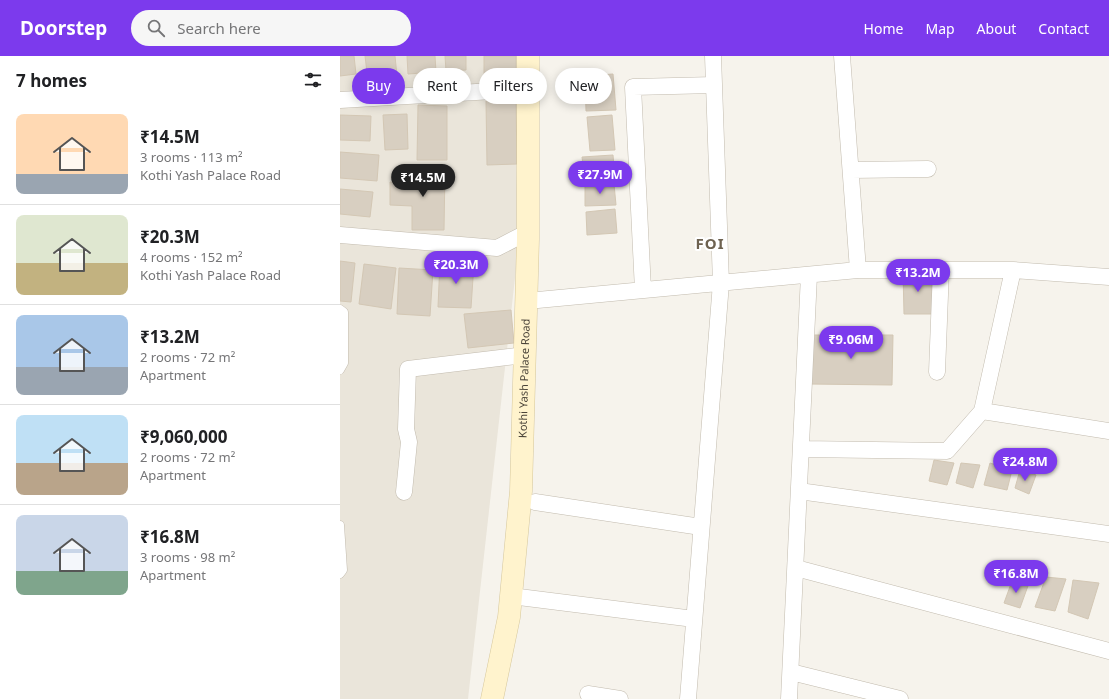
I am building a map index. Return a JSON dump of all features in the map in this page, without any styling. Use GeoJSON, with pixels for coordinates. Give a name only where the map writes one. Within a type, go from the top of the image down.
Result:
{"type":"FeatureCollection","features":[{"type":"Feature","properties":{"kind":"main road","name":"Kothi Yash Palace Road"},"geometry":{"type":"LineString","coordinates":[[528,56],[528,68]]}},
{"type":"Feature","properties":{"kind":"main road","name":"Kothi Yash Palace Road"},"geometry":{"type":"LineString","coordinates":[[492,699],[509,617],[521,491],[527,301],[528,104]]}},
{"type":"Feature","properties":{"kind":"street"},"geometry":{"type":"LineString","coordinates":[[688,699],[721,283],[713,56]]}},
{"type":"Feature","properties":{"kind":"street"},"geometry":{"type":"LineString","coordinates":[[842,56],[858,270]]}},
{"type":"Feature","properties":{"kind":"street"},"geometry":{"type":"LineString","coordinates":[[643,290],[633,87],[714,85]]}},
{"type":"Feature","properties":{"kind":"street"},"geometry":{"type":"LineString","coordinates":[[340,100],[479,92]]}},
{"type":"Feature","properties":{"kind":"street"},"geometry":{"type":"LineString","coordinates":[[851,170],[928,169]]}},
{"type":"Feature","properties":{"kind":"street"},"geometry":{"type":"LineString","coordinates":[[340,235],[497,248],[528,232]]}},
{"type":"Feature","properties":{"kind":"street"},"geometry":{"type":"LineString","coordinates":[[937,372],[941,269]]}},
{"type":"Feature","properties":{"kind":"street"},"geometry":{"type":"LineString","coordinates":[[527,301],[858,270],[1013,270],[1109,277]]}},
{"type":"Feature","properties":{"kind":"street"},"geometry":{"type":"LineString","coordinates":[[801,449],[946,451],[982,411],[1013,270]]}},
{"type":"Feature","properties":{"kind":"street"},"geometry":{"type":"LineString","coordinates":[[789,699],[810,275]]}},
{"type":"Feature","properties":{"kind":"street"},"geometry":{"type":"LineString","coordinates":[[404,492],[409,442],[406,429],[408,369],[525,355]]}},
{"type":"Feature","properties":{"kind":"street"},"geometry":{"type":"LineString","coordinates":[[982,411],[1109,431]]}},
{"type":"Feature","properties":{"kind":"street"},"geometry":{"type":"LineString","coordinates":[[799,491],[1109,534]]}},
{"type":"Feature","properties":{"kind":"street"},"geometry":{"type":"LineString","coordinates":[[535,502],[701,527]]}},
{"type":"Feature","properties":{"kind":"street"},"geometry":{"type":"LineString","coordinates":[[796,568],[1109,651]]}},
{"type":"Feature","properties":{"kind":"street"},"geometry":{"type":"LineString","coordinates":[[511,596],[694,619]]}},
{"type":"Feature","properties":{"kind":"street"},"geometry":{"type":"LineString","coordinates":[[791,672],[900,699]]}},
{"type":"Feature","properties":{"kind":"street"},"geometry":{"type":"LineString","coordinates":[[588,694],[620,699]]}},
{"type":"Feature","properties":{"kind":"lane"},"geometry":{"type":"LineString","coordinates":[[340,309],[344,312],[344,364],[340,370]]}},
{"type":"Feature","properties":{"kind":"lane"},"geometry":{"type":"LineString","coordinates":[[340,525],[342,570],[340,574]]}},
{"type":"Feature","properties":{"kind":"shaded area"},"geometry":{"type":"Polygon","coordinates":[[[340,56],[512,56],[512,68],[479,68],[479,104],[514,104],[519,242],[468,699],[340,699],[340,56]]]}},
{"type":"Feature","properties":{"kind":"building"},"geometry":{"type":"Polygon","coordinates":[[[340,56],[354,56],[355,68],[352,68],[352,74],[340,76],[340,56]]]}},
{"type":"Feature","properties":{"kind":"building"},"geometry":{"type":"Polygon","coordinates":[[[365,56],[395,56],[396,68],[366,68],[365,56]]]}},
{"type":"Feature","properties":{"kind":"building"},"geometry":{"type":"Polygon","coordinates":[[[407,56],[435,56],[436,68],[413,68],[413,74],[408,74],[407,56]]]}},
{"type":"Feature","properties":{"kind":"building"},"geometry":{"type":"Polygon","coordinates":[[[445,56],[466,56],[466,68],[446,68],[445,56]]]}},
{"type":"Feature","properties":{"kind":"building"},"geometry":{"type":"Polygon","coordinates":[[[484,56],[516,56],[516,68],[484,68],[484,56]]]}},
{"type":"Feature","properties":{"kind":"building"},"geometry":{"type":"Polygon","coordinates":[[[612,74],[616,110],[586,111],[586,104],[612,104],[612,74]]]}},
{"type":"Feature","properties":{"kind":"building"},"geometry":{"type":"Polygon","coordinates":[[[486,104],[516,104],[517,164],[487,165],[486,104]]]}},
{"type":"Feature","properties":{"kind":"building"},"geometry":{"type":"Polygon","coordinates":[[[418,105],[447,106],[447,160],[417,160],[418,105]]]}},
{"type":"Feature","properties":{"kind":"building"},"geometry":{"type":"Polygon","coordinates":[[[407,114],[408,149],[385,150],[383,115],[407,114]]]}},
{"type":"Feature","properties":{"kind":"building"},"geometry":{"type":"Polygon","coordinates":[[[340,115],[371,116],[370,141],[340,140],[340,115]]]}},
{"type":"Feature","properties":{"kind":"building"},"geometry":{"type":"Polygon","coordinates":[[[612,115],[615,150],[590,151],[587,117],[612,115]]]}},
{"type":"Feature","properties":{"kind":"building"},"geometry":{"type":"Polygon","coordinates":[[[340,152],[379,155],[377,181],[340,178],[340,152]]]}},
{"type":"Feature","properties":{"kind":"building"},"geometry":{"type":"Polygon","coordinates":[[[613,155],[615,178],[585,181],[582,157],[613,155]]]}},
{"type":"Feature","properties":{"kind":"building"},"geometry":{"type":"Polygon","coordinates":[[[412,169],[445,169],[444,230],[412,230],[412,206],[390,205],[390,182],[411,183],[412,169]]]}},
{"type":"Feature","properties":{"kind":"building"},"geometry":{"type":"Polygon","coordinates":[[[614,184],[616,205],[585,206],[585,186],[614,184]]]}},
{"type":"Feature","properties":{"kind":"building"},"geometry":{"type":"Polygon","coordinates":[[[340,189],[373,192],[370,217],[340,214],[340,189]]]}},
{"type":"Feature","properties":{"kind":"building"},"geometry":{"type":"Polygon","coordinates":[[[615,209],[617,233],[587,235],[586,212],[615,209]]]}},
{"type":"Feature","properties":{"kind":"building"},"geometry":{"type":"Polygon","coordinates":[[[340,261],[355,263],[351,302],[340,301],[340,261]]]}},
{"type":"Feature","properties":{"kind":"building"},"geometry":{"type":"Polygon","coordinates":[[[440,261],[474,263],[471,308],[438,307],[440,261]]]}},
{"type":"Feature","properties":{"kind":"building"},"geometry":{"type":"Polygon","coordinates":[[[364,264],[396,268],[391,309],[359,304],[364,264]]]}},
{"type":"Feature","properties":{"kind":"building"},"geometry":{"type":"Polygon","coordinates":[[[399,268],[433,270],[430,316],[397,314],[399,268]]]}},
{"type":"Feature","properties":{"kind":"building"},"geometry":{"type":"Polygon","coordinates":[[[903,272],[932,272],[933,314],[904,314],[903,272]]]}},
{"type":"Feature","properties":{"kind":"building"},"geometry":{"type":"Polygon","coordinates":[[[511,310],[514,343],[468,348],[464,314],[511,310]]]}},
{"type":"Feature","properties":{"kind":"building"},"geometry":{"type":"Polygon","coordinates":[[[809,335],[893,335],[892,385],[809,384],[809,335]]]}},
{"type":"Feature","properties":{"kind":"building"},"geometry":{"type":"Polygon","coordinates":[[[934,460],[954,463],[947,485],[929,481],[934,460]]]}},
{"type":"Feature","properties":{"kind":"building"},"geometry":{"type":"Polygon","coordinates":[[[961,463],[980,465],[973,488],[956,483],[961,463]]]}},
{"type":"Feature","properties":{"kind":"building"},"geometry":{"type":"Polygon","coordinates":[[[990,463],[1012,470],[1007,490],[984,485],[990,463]]]}},
{"type":"Feature","properties":{"kind":"building"},"geometry":{"type":"Polygon","coordinates":[[[1020,470],[1036,475],[1029,494],[1015,488],[1020,470]]]}},
{"type":"Feature","properties":{"kind":"building"},"geometry":{"type":"Polygon","coordinates":[[[1046,577],[1066,579],[1055,611],[1035,607],[1046,577]]]}},
{"type":"Feature","properties":{"kind":"building"},"geometry":{"type":"Polygon","coordinates":[[[1073,580],[1099,583],[1088,619],[1068,612],[1073,580]]]}},
{"type":"Feature","properties":{"kind":"building"},"geometry":{"type":"Polygon","coordinates":[[[1012,581],[1029,583],[1020,608],[1004,603],[1012,581]]]}},
{"type":"Feature","properties":{"kind":"district","name":"FOI"},"geometry":{"type":"Point","coordinates":[710,244]}}]}
